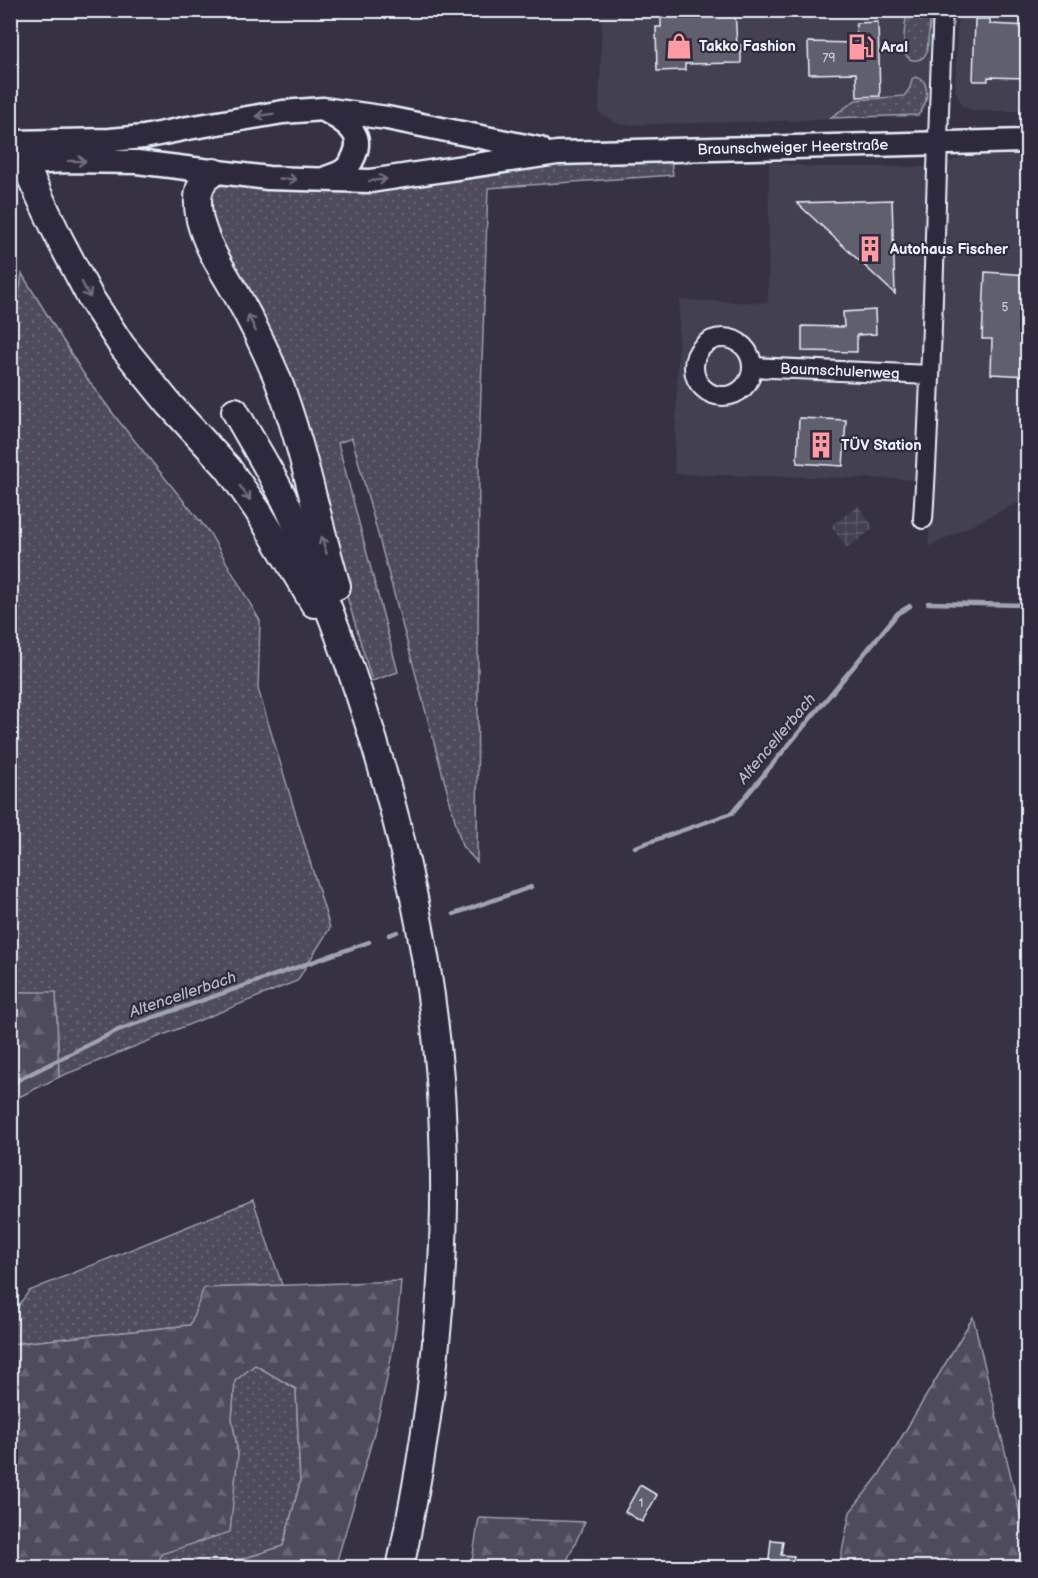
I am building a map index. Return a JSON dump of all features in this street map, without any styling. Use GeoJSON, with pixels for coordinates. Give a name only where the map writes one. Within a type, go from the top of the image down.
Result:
{"type":"FeatureCollection","features":[{"type":"Feature","properties":{"kind":"highway"},"geometry":{"type":"LineString","coordinates":[[13,156],[29,174],[90,297],[122,345],[169,404],[228,468],[252,502],[345,656]]}},
{"type":"Feature","properties":{"kind":"highway"},"geometry":{"type":"LineString","coordinates":[[214,172],[202,182],[198,192],[200,218],[216,259],[248,315],[272,367],[295,432],[325,546],[373,691],[368,721]]}},
{"type":"Feature","properties":{"kind":"highway"},"geometry":{"type":"LineString","coordinates":[[235,411],[290,511],[368,721],[399,834],[417,919],[438,1059],[443,1132],[444,1218],[441,1292],[434,1374],[423,1451],[400,1568]]}},
{"type":"Feature","properties":{"kind":"main road"},"geometry":{"type":"LineString","coordinates":[[13,156],[99,141],[144,137],[283,112],[323,109],[387,118],[557,153]]}},
{"type":"Feature","properties":{"kind":"main road"},"geometry":{"type":"LineString","coordinates":[[320,180],[343,171],[351,162],[356,148],[356,136],[350,128],[323,109]]}},
{"type":"Feature","properties":{"kind":"main road","name":"Braunschweiger Heerstraße"},"geometry":{"type":"LineString","coordinates":[[557,153],[1028,141]]}},
{"type":"Feature","properties":{"kind":"main road"},"geometry":{"type":"LineString","coordinates":[[13,156],[137,162],[268,178],[370,181],[557,153]]}},
{"type":"Feature","properties":{"kind":"street"},"geometry":{"type":"LineString","coordinates":[[923,519],[943,10]]}},
{"type":"Feature","properties":{"kind":"street","name":"Baumschulenweg"},"geometry":{"type":"LineString","coordinates":[[752,367],[930,375]]}},
{"type":"Feature","properties":{"kind":"shaded area"},"geometry":{"type":"Polygon","coordinates":[[[602,11],[934,11],[928,100],[919,117],[620,125],[599,113],[602,11]]]}},
{"type":"Feature","properties":{"kind":"shaded area"},"geometry":{"type":"Polygon","coordinates":[[[958,11],[1027,11],[1027,111],[974,111],[962,106],[955,90],[958,11]]]}},
{"type":"Feature","properties":{"kind":"shaded area"},"geometry":{"type":"Polygon","coordinates":[[[985,149],[1027,150],[1027,498],[928,547],[934,480],[674,474],[680,300],[768,303],[769,161],[812,167],[935,167],[985,149]]]}},
{"type":"Feature","properties":{"kind":"shaded area"},"geometry":{"type":"Polygon","coordinates":[[[858,506],[874,528],[847,548],[831,526],[858,506]]]}},
{"type":"Feature","properties":{"kind":"green space"},"geometry":{"type":"Polygon","coordinates":[[[907,11],[930,11],[931,13],[927,51],[924,57],[917,60],[906,56],[904,49],[907,11]]]}},
{"type":"Feature","properties":{"kind":"green space"},"geometry":{"type":"Polygon","coordinates":[[[915,77],[923,80],[927,94],[918,115],[830,118],[856,100],[904,96],[915,77]]]}},
{"type":"Feature","properties":{"kind":"green space"},"geometry":{"type":"Polygon","coordinates":[[[558,160],[671,160],[673,175],[488,188],[479,448],[477,862],[462,846],[352,438],[338,443],[398,672],[372,681],[328,532],[211,239],[206,195],[226,184],[267,184],[558,160]]]}},
{"type":"Feature","properties":{"kind":"green space"},"geometry":{"type":"Polygon","coordinates":[[[22,274],[83,373],[117,419],[209,532],[260,621],[258,689],[330,928],[297,981],[59,1077],[56,993],[11,992],[10,327],[16,316],[22,274]]]}},
{"type":"Feature","properties":{"kind":"green space"},"geometry":{"type":"Polygon","coordinates":[[[11,992],[56,992],[59,1077],[11,1101],[11,992]]]}},
{"type":"Feature","properties":{"kind":"green space"},"geometry":{"type":"Polygon","coordinates":[[[253,1200],[282,1285],[205,1288],[191,1325],[11,1344],[12,1314],[29,1291],[253,1200]]]}},
{"type":"Feature","properties":{"kind":"green space"},"geometry":{"type":"Polygon","coordinates":[[[401,1281],[392,1354],[376,1426],[335,1567],[171,1567],[242,1559],[283,1546],[300,1483],[296,1389],[255,1365],[235,1381],[232,1419],[238,1454],[230,1532],[161,1554],[158,1567],[11,1567],[11,1344],[190,1325],[204,1288],[401,1281]]]}},
{"type":"Feature","properties":{"kind":"green space"},"geometry":{"type":"Polygon","coordinates":[[[973,1317],[1027,1544],[1027,1567],[839,1567],[850,1512],[879,1475],[973,1317]]]}},
{"type":"Feature","properties":{"kind":"green space"},"geometry":{"type":"Polygon","coordinates":[[[255,1364],[296,1389],[300,1483],[283,1546],[242,1559],[158,1568],[160,1554],[238,1454],[232,1419],[235,1380],[255,1364]]]}},
{"type":"Feature","properties":{"kind":"green space"},"geometry":{"type":"Polygon","coordinates":[[[479,1518],[585,1522],[564,1567],[471,1567],[479,1518]]]}},
{"type":"Feature","properties":{"kind":"building"},"geometry":{"type":"Polygon","coordinates":[[[661,10],[735,10],[737,46],[741,45],[741,63],[685,64],[685,70],[657,71],[656,27],[661,27],[661,10]]]}},
{"type":"Feature","properties":{"kind":"building"},"geometry":{"type":"Polygon","coordinates":[[[975,19],[990,19],[990,24],[1028,26],[1028,78],[988,77],[988,81],[973,81],[975,19]]]}},
{"type":"Feature","properties":{"kind":"building"},"geometry":{"type":"Polygon","coordinates":[[[878,22],[880,96],[857,97],[856,73],[809,74],[808,42],[857,43],[856,23],[878,22]]]}},
{"type":"Feature","properties":{"kind":"building","name":"Autohaus Fischer"},"geometry":{"type":"Polygon","coordinates":[[[892,200],[895,294],[797,203],[892,200]]]}},
{"type":"Feature","properties":{"kind":"building"},"geometry":{"type":"Polygon","coordinates":[[[985,272],[1028,275],[1028,376],[991,374],[992,339],[982,339],[985,272]]]}},
{"type":"Feature","properties":{"kind":"building"},"geometry":{"type":"Polygon","coordinates":[[[875,310],[876,334],[857,335],[857,352],[802,351],[802,326],[844,327],[843,312],[875,310]]]}},
{"type":"Feature","properties":{"kind":"building","name":"TÜV Station"},"geometry":{"type":"Polygon","coordinates":[[[799,418],[846,420],[843,466],[797,463],[799,418]]]}},
{"type":"Feature","properties":{"kind":"building"},"geometry":{"type":"Polygon","coordinates":[[[640,1485],[657,1495],[642,1522],[625,1512],[640,1485]]]}},
{"type":"Feature","properties":{"kind":"building"},"geometry":{"type":"Polygon","coordinates":[[[771,1540],[783,1541],[781,1555],[794,1556],[792,1568],[768,1568],[771,1540]]]}},
{"type":"Feature","properties":{"kind":"waterway","name":"Altencellerbach"},"geometry":{"type":"LineString","coordinates":[[928,603],[1028,605]]}},
{"type":"Feature","properties":{"kind":"waterway","name":"Altencellerbach"},"geometry":{"type":"LineString","coordinates":[[635,847],[732,813],[898,613],[910,606]]}},
{"type":"Feature","properties":{"kind":"waterway","name":"Altencellerbach"},"geometry":{"type":"LineString","coordinates":[[454,914],[531,887]]}},
{"type":"Feature","properties":{"kind":"waterway","name":"Altencellerbach"},"geometry":{"type":"LineString","coordinates":[[389,935],[397,932]]}},
{"type":"Feature","properties":{"kind":"waterway","name":"Altencellerbach"},"geometry":{"type":"LineString","coordinates":[[10,1084],[118,1030],[369,942]]}},
{"type":"Feature","properties":{"kind":"place","name":"Takko Fashion"},"geometry":{"type":"Point","coordinates":[679,46]}},
{"type":"Feature","properties":{"kind":"place","name":"Aral"},"geometry":{"type":"Point","coordinates":[861,47]}},
{"type":"Feature","properties":{"kind":"place","name":"Autohaus Fischer"},"geometry":{"type":"Point","coordinates":[870,249]}},
{"type":"Feature","properties":{"kind":"place","name":"TÜV Station"},"geometry":{"type":"Point","coordinates":[821,445]}}]}
